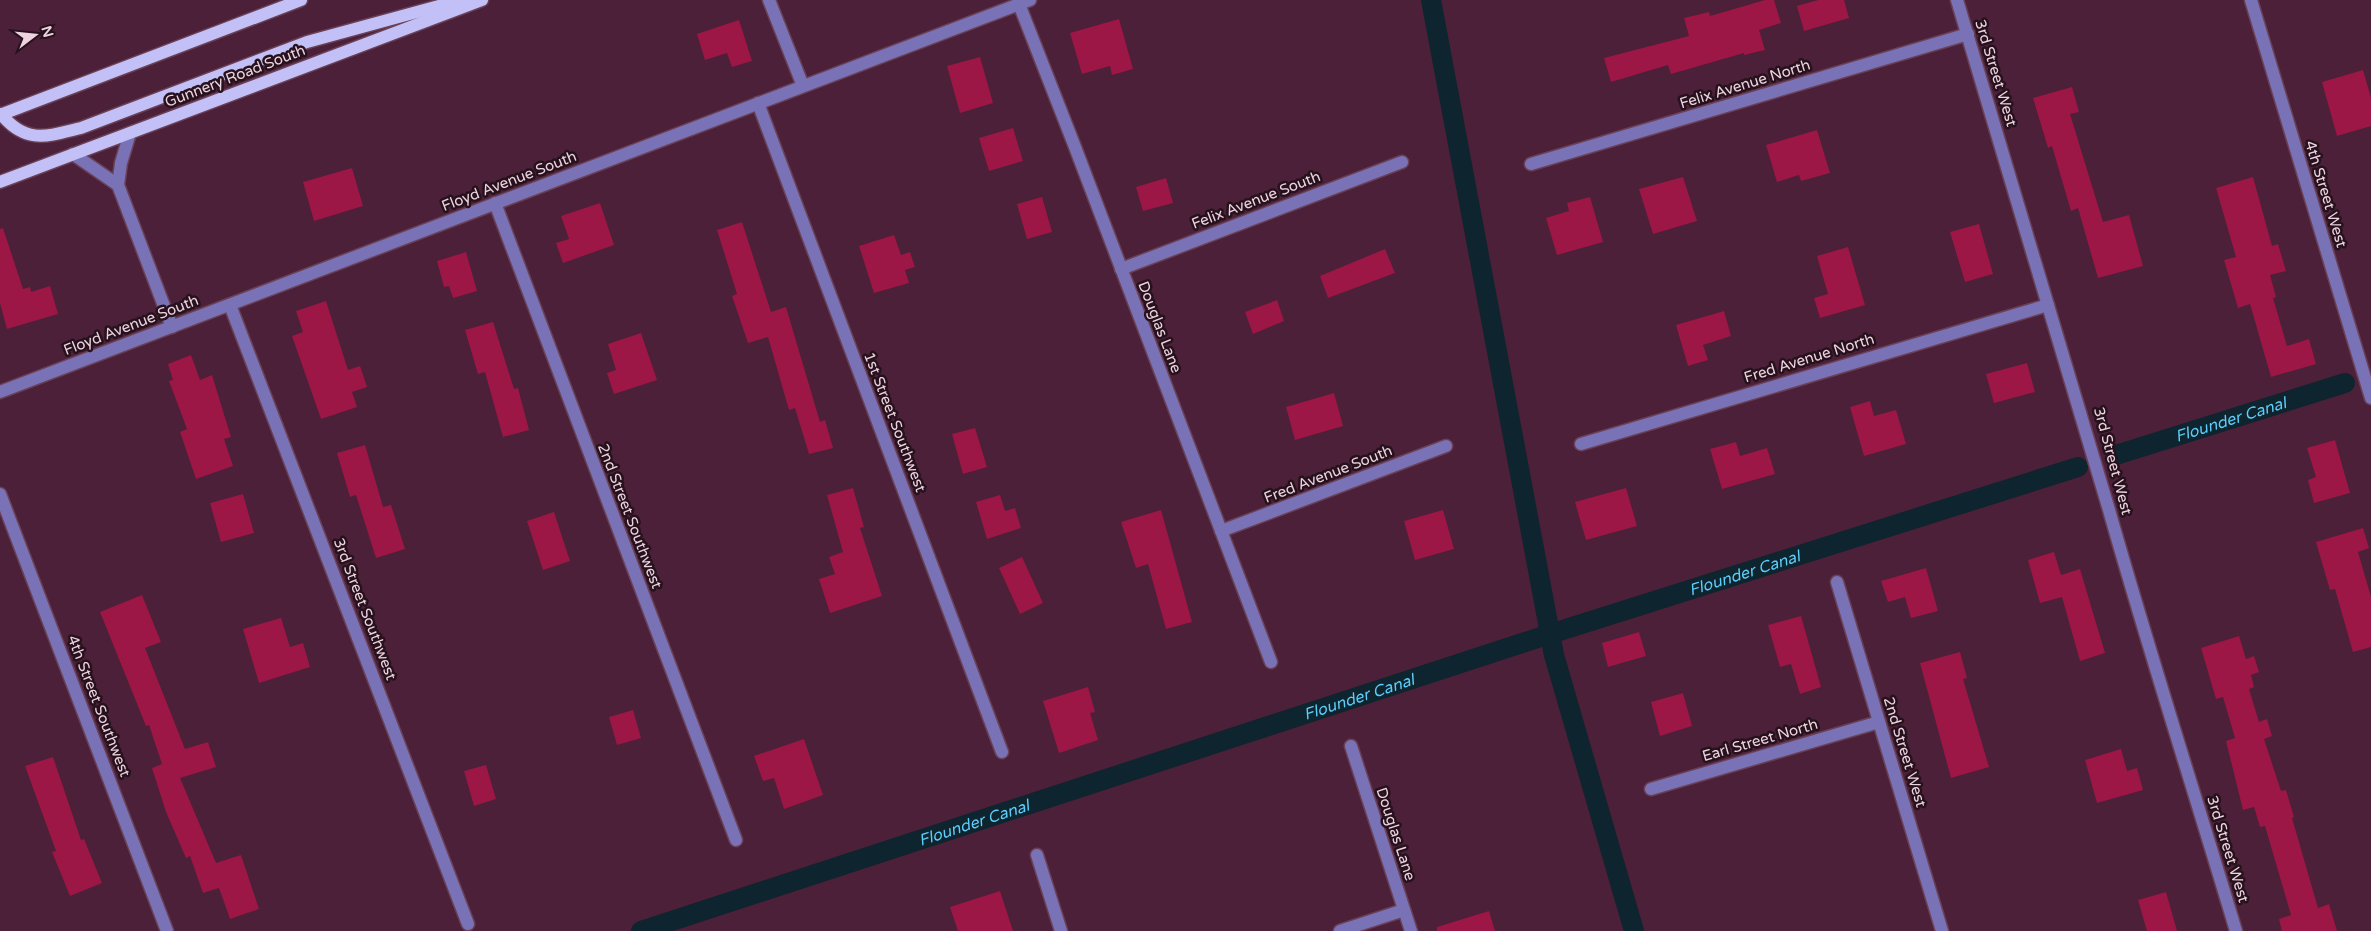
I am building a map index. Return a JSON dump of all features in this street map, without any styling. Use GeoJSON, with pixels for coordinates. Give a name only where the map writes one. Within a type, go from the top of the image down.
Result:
{"type":"FeatureCollection","features":[{"type":"Feature","properties":{"kind":"main road"},"geometry":{"type":"LineString","coordinates":[[301,0],[1,114],[12,128],[30,136],[56,134],[81,128],[307,42],[461,0]]}},
{"type":"Feature","properties":{"kind":"main road","name":"Gunnery Road South"},"geometry":{"type":"LineString","coordinates":[[0,182],[482,0]]}},
{"type":"Feature","properties":{"kind":"street"},"geometry":{"type":"LineString","coordinates":[[769,0],[803,86]]}},
{"type":"Feature","properties":{"kind":"street","name":"3rd Street West"},"geometry":{"type":"LineString","coordinates":[[1957,0],[2048,305],[2082,409],[2109,511],[2236,931]]}},
{"type":"Feature","properties":{"kind":"street","name":"4th Street West"},"geometry":{"type":"LineString","coordinates":[[2251,0],[2371,398]]}},
{"type":"Feature","properties":{"kind":"street","name":"Floyd Avenue South"},"geometry":{"type":"LineString","coordinates":[[0,392],[1025,2]]}},
{"type":"Feature","properties":{"kind":"street","name":"Douglas Lane"},"geometry":{"type":"LineString","coordinates":[[1025,2],[1121,269],[1271,662]]}},
{"type":"Feature","properties":{"kind":"street","name":"Felix Avenue North"},"geometry":{"type":"LineString","coordinates":[[1531,164],[1968,34]]}},
{"type":"Feature","properties":{"kind":"street","name":"1st Street Southwest"},"geometry":{"type":"LineString","coordinates":[[758,104],[1002,752]]}},
{"type":"Feature","properties":{"kind":"street"},"geometry":{"type":"LineString","coordinates":[[130,133],[121,163],[118,185],[172,326]]}},
{"type":"Feature","properties":{"kind":"street"},"geometry":{"type":"LineString","coordinates":[[73,154],[118,185]]}},
{"type":"Feature","properties":{"kind":"street","name":"Felix Avenue South"},"geometry":{"type":"LineString","coordinates":[[1121,269],[1402,162]]}},
{"type":"Feature","properties":{"kind":"street","name":"2nd Street Southwest"},"geometry":{"type":"LineString","coordinates":[[495,204],[736,840]]}},
{"type":"Feature","properties":{"kind":"street","name":"3rd Street Southwest"},"geometry":{"type":"LineString","coordinates":[[230,305],[468,924]]}},
{"type":"Feature","properties":{"kind":"street","name":"Fred Avenue North"},"geometry":{"type":"LineString","coordinates":[[1581,444],[2048,305]]}},
{"type":"Feature","properties":{"kind":"street","name":"Fred Avenue South"},"geometry":{"type":"LineString","coordinates":[[1221,531],[1446,446]]}},
{"type":"Feature","properties":{"kind":"street","name":"4th Street Southwest"},"geometry":{"type":"LineString","coordinates":[[0,494],[167,931]]}},
{"type":"Feature","properties":{"kind":"street","name":"2nd Street West"},"geometry":{"type":"LineString","coordinates":[[1837,582],[1942,931]]}},
{"type":"Feature","properties":{"kind":"street","name":"Earl Street North"},"geometry":{"type":"LineString","coordinates":[[1651,789],[1879,722]]}},
{"type":"Feature","properties":{"kind":"street","name":"Douglas Lane"},"geometry":{"type":"LineString","coordinates":[[1351,746],[1411,931]]}},
{"type":"Feature","properties":{"kind":"street"},"geometry":{"type":"LineString","coordinates":[[1037,855],[1061,931]]}},
{"type":"Feature","properties":{"kind":"street"},"geometry":{"type":"LineString","coordinates":[[1340,931],[1404,910]]}},
{"type":"Feature","properties":{"kind":"building"},"geometry":{"type":"Polygon","coordinates":[[[1765,0],[1774,0],[1781,23],[1759,30],[1765,50],[1744,55],[1744,53],[1671,74],[1668,65],[1611,82],[1604,58],[1689,36],[1684,18],[1709,12],[1710,16],[1765,0]]]}},
{"type":"Feature","properties":{"kind":"building"},"geometry":{"type":"Polygon","coordinates":[[[1818,0],[1844,0],[1849,18],[1804,31],[1797,6],[1818,0]]]}},
{"type":"Feature","properties":{"kind":"building"},"geometry":{"type":"Polygon","coordinates":[[[1119,19],[1133,69],[1112,75],[1110,66],[1082,74],[1070,33],[1119,19]]]}},
{"type":"Feature","properties":{"kind":"building"},"geometry":{"type":"Polygon","coordinates":[[[739,20],[752,61],[732,67],[727,53],[705,60],[697,34],[739,20]]]}},
{"type":"Feature","properties":{"kind":"building"},"geometry":{"type":"Polygon","coordinates":[[[980,57],[993,103],[960,113],[947,66],[980,57]]]}},
{"type":"Feature","properties":{"kind":"building"},"geometry":{"type":"Polygon","coordinates":[[[2363,70],[2371,98],[2371,126],[2337,136],[2322,82],[2363,70]]]}},
{"type":"Feature","properties":{"kind":"building"},"geometry":{"type":"Polygon","coordinates":[[[2072,87],[2079,112],[2070,114],[2103,222],[2129,215],[2143,266],[2098,278],[2078,208],[2071,211],[2052,146],[2048,148],[2033,98],[2072,87]]]}},
{"type":"Feature","properties":{"kind":"building"},"geometry":{"type":"Polygon","coordinates":[[[1013,128],[1023,161],[989,171],[979,138],[1013,128]]]}},
{"type":"Feature","properties":{"kind":"building"},"geometry":{"type":"Polygon","coordinates":[[[1817,130],[1830,173],[1801,181],[1799,175],[1777,182],[1766,145],[1817,130]]]}},
{"type":"Feature","properties":{"kind":"building"},"geometry":{"type":"Polygon","coordinates":[[[352,168],[363,206],[314,221],[303,182],[352,168]]]}},
{"type":"Feature","properties":{"kind":"building"},"geometry":{"type":"Polygon","coordinates":[[[1683,177],[1697,221],[1653,234],[1639,189],[1683,177]]]}},
{"type":"Feature","properties":{"kind":"building"},"geometry":{"type":"Polygon","coordinates":[[[2253,177],[2272,246],[2278,244],[2286,271],[2270,275],[2276,297],[2273,298],[2287,346],[2309,339],[2316,364],[2271,377],[2250,304],[2238,308],[2224,260],[2236,257],[2216,188],[2253,177]]]}},
{"type":"Feature","properties":{"kind":"building"},"geometry":{"type":"Polygon","coordinates":[[[1166,178],[1173,203],[1143,211],[1136,187],[1166,178]]]}},
{"type":"Feature","properties":{"kind":"building"},"geometry":{"type":"Polygon","coordinates":[[[1042,197],[1052,232],[1027,239],[1017,204],[1042,197]]]}},
{"type":"Feature","properties":{"kind":"building"},"geometry":{"type":"Polygon","coordinates":[[[1590,197],[1603,242],[1557,255],[1546,218],[1569,211],[1567,203],[1590,197]]]}},
{"type":"Feature","properties":{"kind":"building"},"geometry":{"type":"Polygon","coordinates":[[[600,203],[614,245],[563,263],[556,243],[569,239],[561,216],[600,203]]]}},
{"type":"Feature","properties":{"kind":"building"},"geometry":{"type":"Polygon","coordinates":[[[742,222],[771,312],[786,307],[820,422],[825,420],[833,448],[809,454],[795,408],[789,410],[768,337],[748,343],[732,296],[737,294],[717,230],[742,222]]]}},
{"type":"Feature","properties":{"kind":"building"},"geometry":{"type":"Polygon","coordinates":[[[1979,224],[1993,274],[1965,282],[1950,232],[1979,224]]]}},
{"type":"Feature","properties":{"kind":"building"},"geometry":{"type":"Polygon","coordinates":[[[3,228],[23,289],[30,287],[31,292],[50,286],[58,314],[7,329],[0,303],[0,229],[3,228]]]}},
{"type":"Feature","properties":{"kind":"building"},"geometry":{"type":"Polygon","coordinates":[[[894,235],[901,255],[910,252],[915,267],[905,270],[909,283],[874,293],[859,246],[894,235]]]}},
{"type":"Feature","properties":{"kind":"building"},"geometry":{"type":"Polygon","coordinates":[[[1848,247],[1865,305],[1820,318],[1814,298],[1828,294],[1817,256],[1848,247]]]}},
{"type":"Feature","properties":{"kind":"building"},"geometry":{"type":"Polygon","coordinates":[[[1385,249],[1395,273],[1328,298],[1320,276],[1385,249]]]}},
{"type":"Feature","properties":{"kind":"building"},"geometry":{"type":"Polygon","coordinates":[[[466,252],[477,291],[453,298],[449,286],[444,287],[437,261],[466,252]]]}},
{"type":"Feature","properties":{"kind":"building"},"geometry":{"type":"Polygon","coordinates":[[[1277,300],[1284,321],[1253,334],[1245,312],[1277,300]]]}},
{"type":"Feature","properties":{"kind":"building"},"geometry":{"type":"Polygon","coordinates":[[[326,301],[348,370],[360,366],[367,387],[352,392],[357,407],[321,419],[292,336],[303,332],[296,311],[326,301]]]}},
{"type":"Feature","properties":{"kind":"building"},"geometry":{"type":"Polygon","coordinates":[[[1724,311],[1731,336],[1703,345],[1708,360],[1688,366],[1676,325],[1724,311]]]}},
{"type":"Feature","properties":{"kind":"building"},"geometry":{"type":"Polygon","coordinates":[[[493,322],[514,389],[518,388],[529,430],[503,437],[485,372],[478,374],[465,330],[493,322]]]}},
{"type":"Feature","properties":{"kind":"building"},"geometry":{"type":"Polygon","coordinates":[[[641,333],[657,380],[614,394],[607,373],[616,370],[608,344],[641,333]]]}},
{"type":"Feature","properties":{"kind":"building"},"geometry":{"type":"Polygon","coordinates":[[[191,355],[200,380],[212,375],[231,437],[224,439],[233,466],[196,479],[180,432],[187,429],[169,381],[173,380],[168,364],[191,355]]]}},
{"type":"Feature","properties":{"kind":"building"},"geometry":{"type":"Polygon","coordinates":[[[2027,363],[2035,392],[1994,403],[1986,374],[2027,363]]]}},
{"type":"Feature","properties":{"kind":"building"},"geometry":{"type":"Polygon","coordinates":[[[1334,393],[1343,426],[1295,440],[1286,407],[1334,393]]]}},
{"type":"Feature","properties":{"kind":"building"},"geometry":{"type":"Polygon","coordinates":[[[1870,401],[1874,416],[1896,410],[1906,444],[1864,456],[1850,407],[1870,401]]]}},
{"type":"Feature","properties":{"kind":"building"},"geometry":{"type":"Polygon","coordinates":[[[975,428],[987,467],[963,474],[952,434],[975,428]]]}},
{"type":"Feature","properties":{"kind":"building"},"geometry":{"type":"Polygon","coordinates":[[[2335,440],[2350,493],[2314,503],[2308,480],[2316,477],[2307,448],[2335,440]]]}},
{"type":"Feature","properties":{"kind":"building"},"geometry":{"type":"Polygon","coordinates":[[[1736,442],[1740,456],[1767,448],[1775,474],[1722,489],[1710,449],[1736,442]]]}},
{"type":"Feature","properties":{"kind":"building"},"geometry":{"type":"Polygon","coordinates":[[[365,445],[383,507],[391,505],[405,549],[376,558],[356,495],[350,497],[337,453],[365,445]]]}},
{"type":"Feature","properties":{"kind":"building"},"geometry":{"type":"Polygon","coordinates":[[[853,488],[864,527],[860,528],[882,596],[830,613],[819,579],[835,574],[829,557],[843,552],[827,495],[853,488]]]}},
{"type":"Feature","properties":{"kind":"building"},"geometry":{"type":"Polygon","coordinates":[[[1626,488],[1637,526],[1586,540],[1575,502],[1626,488]]]}},
{"type":"Feature","properties":{"kind":"building"},"geometry":{"type":"Polygon","coordinates":[[[243,494],[254,533],[221,542],[210,503],[243,494]]]}},
{"type":"Feature","properties":{"kind":"building"},"geometry":{"type":"Polygon","coordinates":[[[1000,495],[1005,511],[1015,508],[1021,528],[987,539],[976,502],[1000,495]]]}},
{"type":"Feature","properties":{"kind":"building"},"geometry":{"type":"Polygon","coordinates":[[[1161,510],[1192,622],[1166,629],[1148,564],[1136,568],[1121,522],[1161,510]]]}},
{"type":"Feature","properties":{"kind":"building"},"geometry":{"type":"Polygon","coordinates":[[[1443,510],[1454,549],[1415,560],[1404,521],[1443,510]]]}},
{"type":"Feature","properties":{"kind":"building"},"geometry":{"type":"Polygon","coordinates":[[[554,512],[570,561],[543,570],[527,521],[554,512]]]}},
{"type":"Feature","properties":{"kind":"building"},"geometry":{"type":"Polygon","coordinates":[[[2363,528],[2369,548],[2358,552],[2371,597],[2371,647],[2353,652],[2335,589],[2330,590],[2316,542],[2363,528]]]}},
{"type":"Feature","properties":{"kind":"building"},"geometry":{"type":"Polygon","coordinates":[[[2054,552],[2061,575],[2080,569],[2105,653],[2080,661],[2062,597],[2040,603],[2028,560],[2054,552]]]}},
{"type":"Feature","properties":{"kind":"building"},"geometry":{"type":"Polygon","coordinates":[[[1022,557],[1043,603],[1020,614],[999,568],[1022,557]]]}},
{"type":"Feature","properties":{"kind":"building"},"geometry":{"type":"Polygon","coordinates":[[[1926,568],[1938,611],[1911,618],[1905,597],[1888,602],[1881,581],[1926,568]]]}},
{"type":"Feature","properties":{"kind":"building"},"geometry":{"type":"Polygon","coordinates":[[[142,595],[161,642],[145,648],[185,749],[208,742],[216,767],[180,778],[216,863],[241,855],[259,909],[230,919],[219,888],[203,893],[190,856],[186,858],[166,812],[152,768],[162,764],[149,725],[146,726],[100,612],[142,595]]]}},
{"type":"Feature","properties":{"kind":"building"},"geometry":{"type":"Polygon","coordinates":[[[1801,616],[1821,687],[1800,694],[1791,664],[1780,667],[1768,625],[1801,616]]]}},
{"type":"Feature","properties":{"kind":"building"},"geometry":{"type":"Polygon","coordinates":[[[281,618],[290,647],[303,643],[310,667],[259,683],[243,629],[281,618]]]}},
{"type":"Feature","properties":{"kind":"building"},"geometry":{"type":"Polygon","coordinates":[[[1639,632],[1646,656],[1608,667],[1602,643],[1639,632]]]}},
{"type":"Feature","properties":{"kind":"building"},"geometry":{"type":"Polygon","coordinates":[[[2239,636],[2246,659],[2254,656],[2259,672],[2251,675],[2254,687],[2249,689],[2259,722],[2267,719],[2272,736],[2264,739],[2281,791],[2286,790],[2294,817],[2292,818],[2318,908],[2329,904],[2337,931],[2282,931],[2279,919],[2291,915],[2265,826],[2260,827],[2254,807],[2243,810],[2226,741],[2235,738],[2223,697],[2216,699],[2201,648],[2239,636]]]}},
{"type":"Feature","properties":{"kind":"building"},"geometry":{"type":"Polygon","coordinates":[[[1960,652],[1967,678],[1963,679],[1989,767],[1951,778],[1920,663],[1960,652]]]}},
{"type":"Feature","properties":{"kind":"building"},"geometry":{"type":"Polygon","coordinates":[[[1088,687],[1095,712],[1090,713],[1098,740],[1059,753],[1043,701],[1088,687]]]}},
{"type":"Feature","properties":{"kind":"building"},"geometry":{"type":"Polygon","coordinates":[[[1683,693],[1692,726],[1660,736],[1651,702],[1683,693]]]}},
{"type":"Feature","properties":{"kind":"building"},"geometry":{"type":"Polygon","coordinates":[[[633,710],[641,738],[617,745],[609,717],[633,710]]]}},
{"type":"Feature","properties":{"kind":"building"},"geometry":{"type":"Polygon","coordinates":[[[804,739],[823,795],[784,809],[774,778],[763,781],[754,756],[804,739]]]}},
{"type":"Feature","properties":{"kind":"building"},"geometry":{"type":"Polygon","coordinates":[[[2121,749],[2127,771],[2137,768],[2143,790],[2097,803],[2085,760],[2121,749]]]}},
{"type":"Feature","properties":{"kind":"building"},"geometry":{"type":"Polygon","coordinates":[[[53,757],[81,840],[84,839],[102,883],[70,896],[52,852],[56,851],[25,766],[53,757]]]}},
{"type":"Feature","properties":{"kind":"building"},"geometry":{"type":"Polygon","coordinates":[[[486,765],[496,799],[474,806],[464,771],[486,765]]]}},
{"type":"Feature","properties":{"kind":"building"},"geometry":{"type":"Polygon","coordinates":[[[1000,891],[1013,931],[958,931],[950,907],[1000,891]]]}},
{"type":"Feature","properties":{"kind":"building"},"geometry":{"type":"Polygon","coordinates":[[[2166,892],[2177,931],[2147,931],[2138,900],[2166,892]]]}},
{"type":"Feature","properties":{"kind":"building"},"geometry":{"type":"Polygon","coordinates":[[[1489,911],[1495,931],[1437,931],[1437,927],[1489,911]]]}},
{"type":"Feature","properties":{"kind":"waterway"},"geometry":{"type":"LineString","coordinates":[[1431,0],[1554,655],[1634,931]]}},
{"type":"Feature","properties":{"kind":"waterway","name":"Flounder Canal"},"geometry":{"type":"LineString","coordinates":[[2116,455],[2345,383]]}},
{"type":"Feature","properties":{"kind":"waterway","name":"Flounder Canal"},"geometry":{"type":"LineString","coordinates":[[641,931],[1550,634],[2078,467]]}}]}
